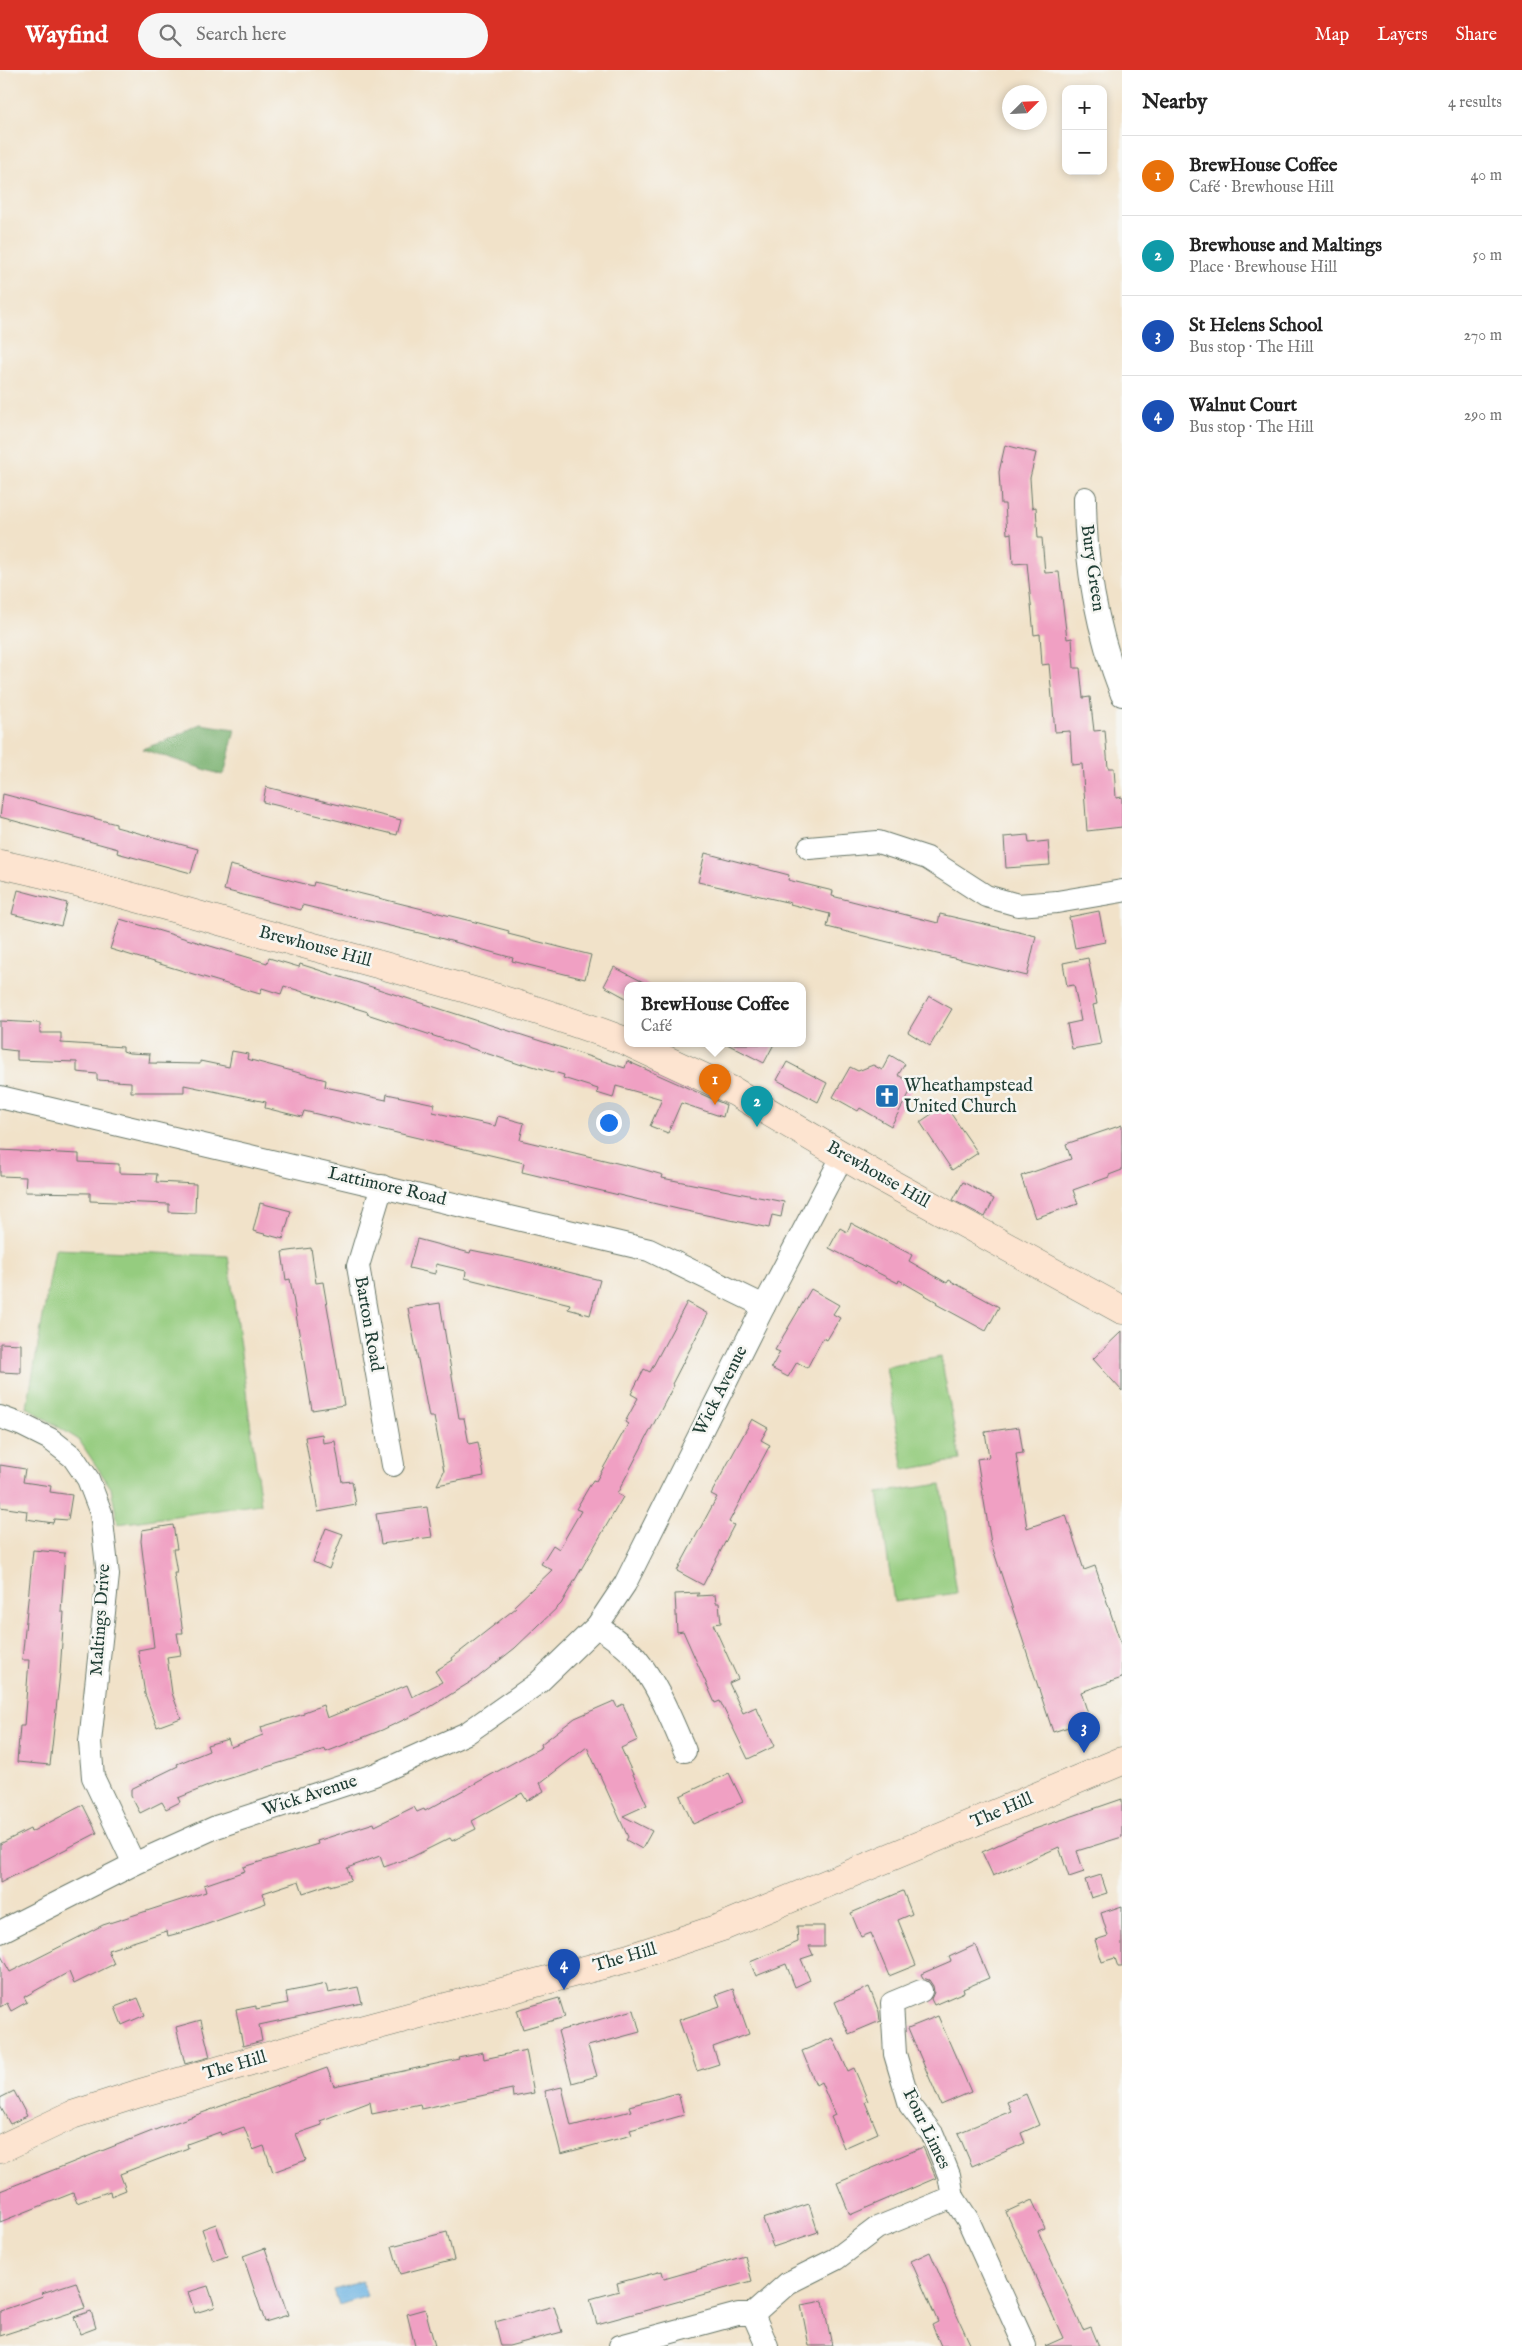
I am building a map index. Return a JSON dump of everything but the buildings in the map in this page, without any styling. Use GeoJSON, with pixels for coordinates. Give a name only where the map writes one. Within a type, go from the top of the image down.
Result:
{"type":"FeatureCollection","features":[{"type":"Feature","properties":{"kind":"street","name":"Bury Green"},"geometry":{"type":"LineString","coordinates":[[1085,498],[1085,520],[1094,598],[1103,638],[1122,695]]}},
{"type":"Feature","properties":{"kind":"street"},"geometry":{"type":"LineString","coordinates":[[809,848],[878,842],[927,858],[986,896],[1018,905],[1057,902],[1122,892]]}},
{"type":"Feature","properties":{"kind":"street","name":"Brewhouse Hill"},"geometry":{"type":"LineString","coordinates":[[0,864],[113,892],[414,974],[532,1008],[624,1041]]}},
{"type":"Feature","properties":{"kind":"street","name":"Brewhouse Hill"},"geometry":{"type":"LineString","coordinates":[[638,1047],[735,1092],[843,1155],[1122,1310]]}},
{"type":"Feature","properties":{"kind":"street","name":"Lattimore Road"},"geometry":{"type":"LineString","coordinates":[[0,1097],[649,1250],[764,1306]]}},
{"type":"Feature","properties":{"kind":"street","name":"Wick Avenue"},"geometry":{"type":"LineString","coordinates":[[0,1932],[134,1864],[216,1827],[374,1775],[467,1733],[538,1683],[597,1626],[625,1584],[764,1306],[843,1155]]}},
{"type":"Feature","properties":{"kind":"street","name":"Barton Road"},"geometry":{"type":"LineString","coordinates":[[382,1186],[358,1266],[393,1465]]}},
{"type":"Feature","properties":{"kind":"street","name":"Maltings Drive"},"geometry":{"type":"LineString","coordinates":[[0,1416],[50,1440],[73,1457],[88,1479],[101,1513],[108,1575],[90,1742],[93,1777],[134,1864]]}},
{"type":"Feature","properties":{"kind":"street"},"geometry":{"type":"LineString","coordinates":[[597,1626],[622,1644],[647,1673],[660,1695],[685,1751]]}},
{"type":"Feature","properties":{"kind":"street","name":"The Hill"},"geometry":{"type":"LineString","coordinates":[[0,2149],[72,2115],[137,2094],[342,2035],[629,1958],[722,1927],[1122,1761]]}},
{"type":"Feature","properties":{"kind":"street","name":"Four Limes"},"geometry":{"type":"LineString","coordinates":[[921,1991],[892,2003],[895,2054],[910,2105],[933,2135],[949,2175],[953,2197],[968,2220],[1025,2346]]}},
{"type":"Feature","properties":{"kind":"street"},"geometry":{"type":"LineString","coordinates":[[620,2346],[738,2314],[754,2314],[788,2283],[836,2259],[877,2228],[953,2197]]}},
{"type":"Feature","properties":{"kind":"street"},"geometry":{"type":"LineString","coordinates":[[754,2314],[767,2346]]}},
{"type":"Feature","properties":{"kind":"green space"},"geometry":{"type":"Polygon","coordinates":[[[200,724],[235,729],[225,771],[222,775],[142,749],[168,740],[200,724]]]}},
{"type":"Feature","properties":{"kind":"green space"},"geometry":{"type":"Polygon","coordinates":[[[55,1249],[228,1256],[261,1504],[118,1524],[111,1488],[79,1440],[27,1407],[55,1249]]]}},
{"type":"Feature","properties":{"kind":"green space"},"geometry":{"type":"Polygon","coordinates":[[[941,1357],[960,1460],[904,1470],[886,1367],[941,1357]]]}},
{"type":"Feature","properties":{"kind":"green space"},"geometry":{"type":"Polygon","coordinates":[[[941,1484],[957,1593],[894,1602],[878,1493],[941,1484]]]}},
{"type":"Feature","properties":{"kind":"water"},"geometry":{"type":"Polygon","coordinates":[[[362,2281],[367,2296],[339,2305],[334,2290],[362,2281]]]}},
{"type":"Feature","properties":{"kind":"place","name":"Wheathampstead United Church"},"geometry":{"type":"Point","coordinates":[887,1096]}},
{"type":"Feature","properties":{"kind":"place","name":"BrewHouse Coffee"},"geometry":{"type":"Point","coordinates":[715,1105]}},
{"type":"Feature","properties":{"kind":"place","name":"Brewhouse and Maltings"},"geometry":{"type":"Point","coordinates":[757,1127]}},
{"type":"Feature","properties":{"kind":"place","name":"St Helens School"},"geometry":{"type":"Point","coordinates":[1084,1753]}},
{"type":"Feature","properties":{"kind":"place","name":"Walnut Court"},"geometry":{"type":"Point","coordinates":[564,1990]}}]}
